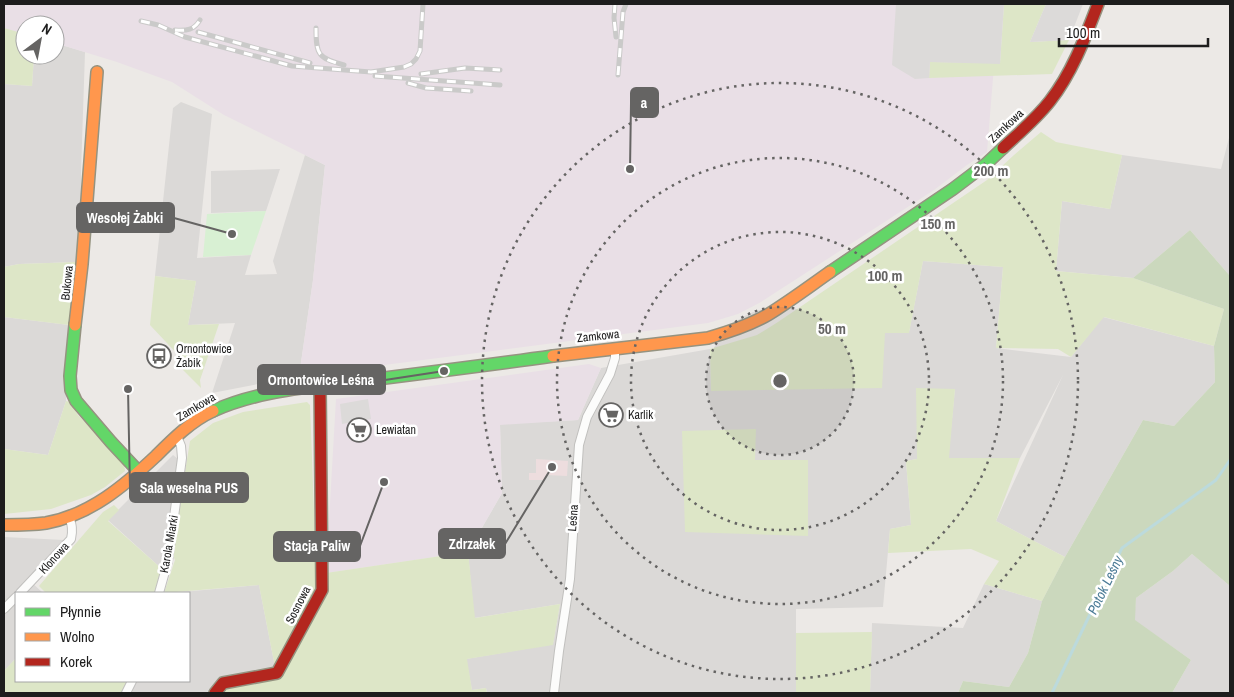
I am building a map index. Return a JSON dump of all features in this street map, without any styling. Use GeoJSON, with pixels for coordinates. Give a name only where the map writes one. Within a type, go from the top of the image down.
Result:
{"type":"FeatureCollection","features":[{"type":"Feature","properties":{"kind":"street","name":"Zamkowa"},"geometry":{"type":"LineString","coordinates":[[4,525],[46,523],[93,506],[124,486],[176,436],[208,413],[244,399],[320,386],[570,353],[708,338],[746,326],[769,314],[953,190],[986,164],[1033,120],[1050,101],[1073,65],[1098,4]]}},
{"type":"Feature","properties":{"kind":"street","name":"Bukowa"},"geometry":{"type":"LineString","coordinates":[[97,72],[82,264],[70,376],[71,390],[76,400],[139,472]]}},
{"type":"Feature","properties":{"kind":"street","name":"Leśna"},"geometry":{"type":"LineString","coordinates":[[554,693],[570,579],[579,445],[587,417],[610,374],[615,358],[615,349]]}},
{"type":"Feature","properties":{"kind":"street","name":"Sosnowa"},"geometry":{"type":"LineString","coordinates":[[215,693],[223,683],[277,673],[322,590],[320,386]]}},
{"type":"Feature","properties":{"kind":"street","name":"Karola Miarki"},"geometry":{"type":"LineString","coordinates":[[158,592],[168,560],[181,467],[181,446],[176,436]]}},
{"type":"Feature","properties":{"kind":"street","name":"Klonowa"},"geometry":{"type":"LineString","coordinates":[[21,592],[71,539],[73,532],[69,516]]}},
{"type":"Feature","properties":{"kind":"street"},"geometry":{"type":"LineString","coordinates":[[4,609],[15,598]]}},
{"type":"Feature","properties":{"kind":"shaded area"},"geometry":{"type":"Polygon","coordinates":[[[4,4],[999,4],[987,152],[934,190],[761,302],[738,314],[708,323],[299,376],[313,280],[325,165],[224,115],[172,82],[65,46],[65,15],[15,15],[15,32],[4,28],[4,4]]]}},
{"type":"Feature","properties":{"kind":"shaded area"},"geometry":{"type":"Polygon","coordinates":[[[896,4],[1004,4],[1000,64],[930,62],[929,78],[915,79],[892,65],[896,4]]]}},
{"type":"Feature","properties":{"kind":"shaded area"},"geometry":{"type":"Polygon","coordinates":[[[1046,4],[1083,4],[1069,40],[1030,42],[1046,4]]]}},
{"type":"Feature","properties":{"kind":"shaded area"},"geometry":{"type":"Polygon","coordinates":[[[65,46],[85,52],[81,220],[77,262],[19,264],[4,267],[4,84],[32,86],[33,65],[65,65],[65,46]]]}},
{"type":"Feature","properties":{"kind":"shaded area"},"geometry":{"type":"Polygon","coordinates":[[[181,102],[212,114],[197,258],[251,255],[245,275],[277,274],[273,261],[305,155],[325,165],[313,280],[299,376],[212,393],[235,323],[188,325],[196,281],[155,276],[173,108],[181,102]]]}},
{"type":"Feature","properties":{"kind":"shaded area"},"geometry":{"type":"Polygon","coordinates":[[[1230,134],[1230,276],[1190,230],[1133,278],[1056,271],[1062,201],[1110,209],[1122,155],[1221,169],[1230,134]]]}},
{"type":"Feature","properties":{"kind":"shaded area"},"geometry":{"type":"Polygon","coordinates":[[[280,169],[266,211],[211,213],[211,171],[280,169]]]}},
{"type":"Feature","properties":{"kind":"shaded area"},"geometry":{"type":"Polygon","coordinates":[[[923,261],[1003,267],[996,348],[1071,357],[1103,317],[1214,346],[1215,382],[1174,426],[1143,420],[1065,557],[996,521],[1063,375],[1020,458],[948,459],[955,389],[917,459],[906,461],[911,525],[890,529],[883,607],[796,609],[796,693],[487,693],[486,688],[472,690],[466,659],[553,644],[560,604],[474,618],[468,552],[502,493],[500,424],[578,420],[601,368],[710,349],[711,391],[885,332],[909,332],[923,261]]]}},
{"type":"Feature","properties":{"kind":"shaded area"},"geometry":{"type":"Polygon","coordinates":[[[4,317],[69,325],[66,401],[48,455],[4,449],[4,317]]]}},
{"type":"Feature","properties":{"kind":"shaded area"},"geometry":{"type":"Polygon","coordinates":[[[589,364],[601,368],[578,420],[500,425],[502,493],[468,552],[326,573],[336,399],[589,364]]]}},
{"type":"Feature","properties":{"kind":"shaded area"},"geometry":{"type":"Polygon","coordinates":[[[368,399],[371,419],[342,424],[340,404],[368,399]]]}},
{"type":"Feature","properties":{"kind":"shaded area"},"geometry":{"type":"Polygon","coordinates":[[[173,455],[178,459],[171,522],[162,569],[108,520],[173,455]]]}},
{"type":"Feature","properties":{"kind":"shaded area"},"geometry":{"type":"Polygon","coordinates":[[[536,459],[568,461],[567,476],[546,475],[545,480],[529,480],[529,473],[536,473],[536,459]]]}},
{"type":"Feature","properties":{"kind":"shaded area"},"geometry":{"type":"Polygon","coordinates":[[[4,537],[64,540],[31,582],[42,592],[15,592],[15,659],[4,671],[4,537]]]}},
{"type":"Feature","properties":{"kind":"shaded area"},"geometry":{"type":"Polygon","coordinates":[[[1192,554],[1230,586],[1230,693],[1172,693],[1191,660],[1134,620],[1136,598],[1173,571],[1192,554]]]}},
{"type":"Feature","properties":{"kind":"shaded area"},"geometry":{"type":"Polygon","coordinates":[[[984,584],[1042,601],[1028,653],[1009,687],[963,681],[958,693],[870,693],[872,623],[963,628],[984,584]]]}},
{"type":"Feature","properties":{"kind":"shaded area"},"geometry":{"type":"Polygon","coordinates":[[[259,585],[275,667],[218,679],[209,693],[132,693],[136,682],[190,682],[190,592],[182,592],[259,585]]]}},
{"type":"Feature","properties":{"kind":"green space"},"geometry":{"type":"Polygon","coordinates":[[[1004,4],[1046,4],[1030,42],[1069,40],[1052,74],[929,78],[930,62],[1000,63],[1004,4]]]}},
{"type":"Feature","properties":{"kind":"green space"},"geometry":{"type":"Polygon","coordinates":[[[4,28],[15,31],[15,65],[33,65],[32,86],[4,84],[4,28]]]}},
{"type":"Feature","properties":{"kind":"green space"},"geometry":{"type":"Polygon","coordinates":[[[1041,132],[1056,142],[1122,155],[1110,209],[1062,201],[1056,271],[1133,278],[1224,309],[1214,346],[1104,317],[1071,357],[1058,349],[996,348],[1003,267],[923,261],[909,333],[885,333],[882,388],[711,391],[710,349],[757,335],[778,322],[987,180],[1041,132]]]}},
{"type":"Feature","properties":{"kind":"green space"},"geometry":{"type":"Polygon","coordinates":[[[266,211],[251,255],[203,257],[207,214],[266,211]]]}},
{"type":"Feature","properties":{"kind":"green space"},"geometry":{"type":"Polygon","coordinates":[[[1190,230],[1230,276],[1230,586],[1192,554],[1173,571],[1136,598],[1135,620],[1191,660],[1172,693],[958,693],[963,681],[1009,687],[1028,653],[1042,601],[1143,420],[1174,426],[1215,382],[1214,346],[1224,309],[1133,278],[1190,230]]]}},
{"type":"Feature","properties":{"kind":"green space"},"geometry":{"type":"Polygon","coordinates":[[[77,262],[69,325],[4,317],[4,267],[19,264],[77,262]]]}},
{"type":"Feature","properties":{"kind":"green space"},"geometry":{"type":"Polygon","coordinates":[[[155,276],[196,281],[188,325],[219,324],[200,380],[201,388],[182,369],[182,359],[150,325],[155,276]]]}},
{"type":"Feature","properties":{"kind":"green space"},"geometry":{"type":"Polygon","coordinates":[[[916,388],[955,389],[949,458],[1020,458],[996,521],[1065,557],[1042,601],[984,584],[999,561],[971,549],[888,553],[890,529],[911,525],[906,461],[917,459],[916,388]]]}},
{"type":"Feature","properties":{"kind":"green space"},"geometry":{"type":"Polygon","coordinates":[[[66,401],[70,402],[78,415],[124,462],[125,471],[105,487],[91,495],[51,509],[4,514],[4,449],[48,455],[66,401]]]}},
{"type":"Feature","properties":{"kind":"green space"},"geometry":{"type":"Polygon","coordinates":[[[307,402],[310,405],[317,590],[275,667],[259,585],[164,592],[175,560],[172,553],[190,441],[213,423],[243,412],[307,402]]]}},
{"type":"Feature","properties":{"kind":"green space"},"geometry":{"type":"Polygon","coordinates":[[[756,429],[755,460],[808,460],[808,536],[685,532],[682,431],[756,429]]]}},
{"type":"Feature","properties":{"kind":"green space"},"geometry":{"type":"Polygon","coordinates":[[[114,505],[119,510],[108,521],[162,569],[155,592],[45,592],[39,586],[103,512],[114,505]]]}},
{"type":"Feature","properties":{"kind":"green space"},"geometry":{"type":"Polygon","coordinates":[[[468,552],[475,618],[560,604],[553,645],[467,659],[472,690],[486,688],[487,693],[221,693],[226,687],[279,677],[327,593],[326,573],[468,552]]]}},
{"type":"Feature","properties":{"kind":"green space"},"geometry":{"type":"Polygon","coordinates":[[[872,632],[870,693],[796,693],[796,633],[872,632]]]}},
{"type":"Feature","properties":{"kind":"green space"},"geometry":{"type":"Polygon","coordinates":[[[15,659],[15,682],[129,682],[124,693],[4,693],[4,671],[15,659]]]}},
{"type":"Feature","properties":{"kind":"waterway","name":"Potok Leśny"},"geometry":{"type":"LineString","coordinates":[[1052,693],[1122,548],[1216,480],[1230,460]]}},
{"type":"Feature","properties":{"kind":"railway"},"geometry":{"type":"LineString","coordinates":[[141,21],[158,25],[185,37],[292,66],[371,72],[404,67],[416,59],[420,51],[423,4]]}},
{"type":"Feature","properties":{"kind":"railway"},"geometry":{"type":"LineString","coordinates":[[615,4],[616,37]]}},
{"type":"Feature","properties":{"kind":"railway"},"geometry":{"type":"LineString","coordinates":[[618,75],[623,12],[626,4]]}},
{"type":"Feature","properties":{"kind":"railway"},"geometry":{"type":"LineString","coordinates":[[175,30],[190,29],[200,20]]}},
{"type":"Feature","properties":{"kind":"railway"},"geometry":{"type":"LineString","coordinates":[[316,28],[320,54],[329,60],[344,65]]}},
{"type":"Feature","properties":{"kind":"railway"},"geometry":{"type":"LineString","coordinates":[[198,32],[310,63]]}},
{"type":"Feature","properties":{"kind":"railway"},"geometry":{"type":"LineString","coordinates":[[421,74],[465,68],[500,70]]}},
{"type":"Feature","properties":{"kind":"railway"},"geometry":{"type":"LineString","coordinates":[[375,76],[500,85]]}},
{"type":"Feature","properties":{"kind":"railway"},"geometry":{"type":"LineString","coordinates":[[408,83],[426,88],[471,91]]}},
{"type":"Feature","properties":{"kind":"traffic: fast"},"geometry":{"type":"LineString","coordinates":[[830,272],[953,189],[986,164],[1003,148]]}},
{"type":"Feature","properties":{"kind":"traffic: fast"},"geometry":{"type":"LineString","coordinates":[[75,325],[70,376],[71,390],[76,401],[139,472]]}},
{"type":"Feature","properties":{"kind":"traffic: fast"},"geometry":{"type":"LineString","coordinates":[[213,411],[249,398],[286,390],[553,356]]}},
{"type":"Feature","properties":{"kind":"traffic: slow"},"geometry":{"type":"LineString","coordinates":[[75,325],[82,264],[97,72]]}},
{"type":"Feature","properties":{"kind":"traffic: slow"},"geometry":{"type":"LineString","coordinates":[[553,356],[716,336],[762,318],[830,272]]}},
{"type":"Feature","properties":{"kind":"traffic: slow"},"geometry":{"type":"LineString","coordinates":[[4,525],[46,523],[62,519],[92,506],[132,478],[190,425],[213,411]]}},
{"type":"Feature","properties":{"kind":"traffic: jam"},"geometry":{"type":"LineString","coordinates":[[1003,148],[1039,114],[1058,90],[1077,55],[1098,4]]}},
{"type":"Feature","properties":{"kind":"traffic: jam"},"geometry":{"type":"LineString","coordinates":[[215,693],[223,683],[277,673],[322,590],[320,386]]}},
{"type":"Feature","properties":{"kind":"place","name":"a"},"geometry":{"type":"Point","coordinates":[630,169]}},
{"type":"Feature","properties":{"kind":"place","name":"Wesołej Żabki"},"geometry":{"type":"Point","coordinates":[232,234]}},
{"type":"Feature","properties":{"kind":"place","name":"Ornontowice Żabik"},"geometry":{"type":"Point","coordinates":[159,356]}},
{"type":"Feature","properties":{"kind":"place","name":"Ornontowice Leśna"},"geometry":{"type":"Point","coordinates":[444,371]}},
{"type":"Feature","properties":{"kind":"place","name":"Sala weselna PUS"},"geometry":{"type":"Point","coordinates":[128,389]}},
{"type":"Feature","properties":{"kind":"place","name":"Karlik"},"geometry":{"type":"Point","coordinates":[611,415]}},
{"type":"Feature","properties":{"kind":"place","name":"Lewiatan"},"geometry":{"type":"Point","coordinates":[359,430]}},
{"type":"Feature","properties":{"kind":"place","name":"Zdrzałek"},"geometry":{"type":"Point","coordinates":[552,467]}},
{"type":"Feature","properties":{"kind":"place","name":"Stacja Paliw"},"geometry":{"type":"Point","coordinates":[384,482]}}]}
